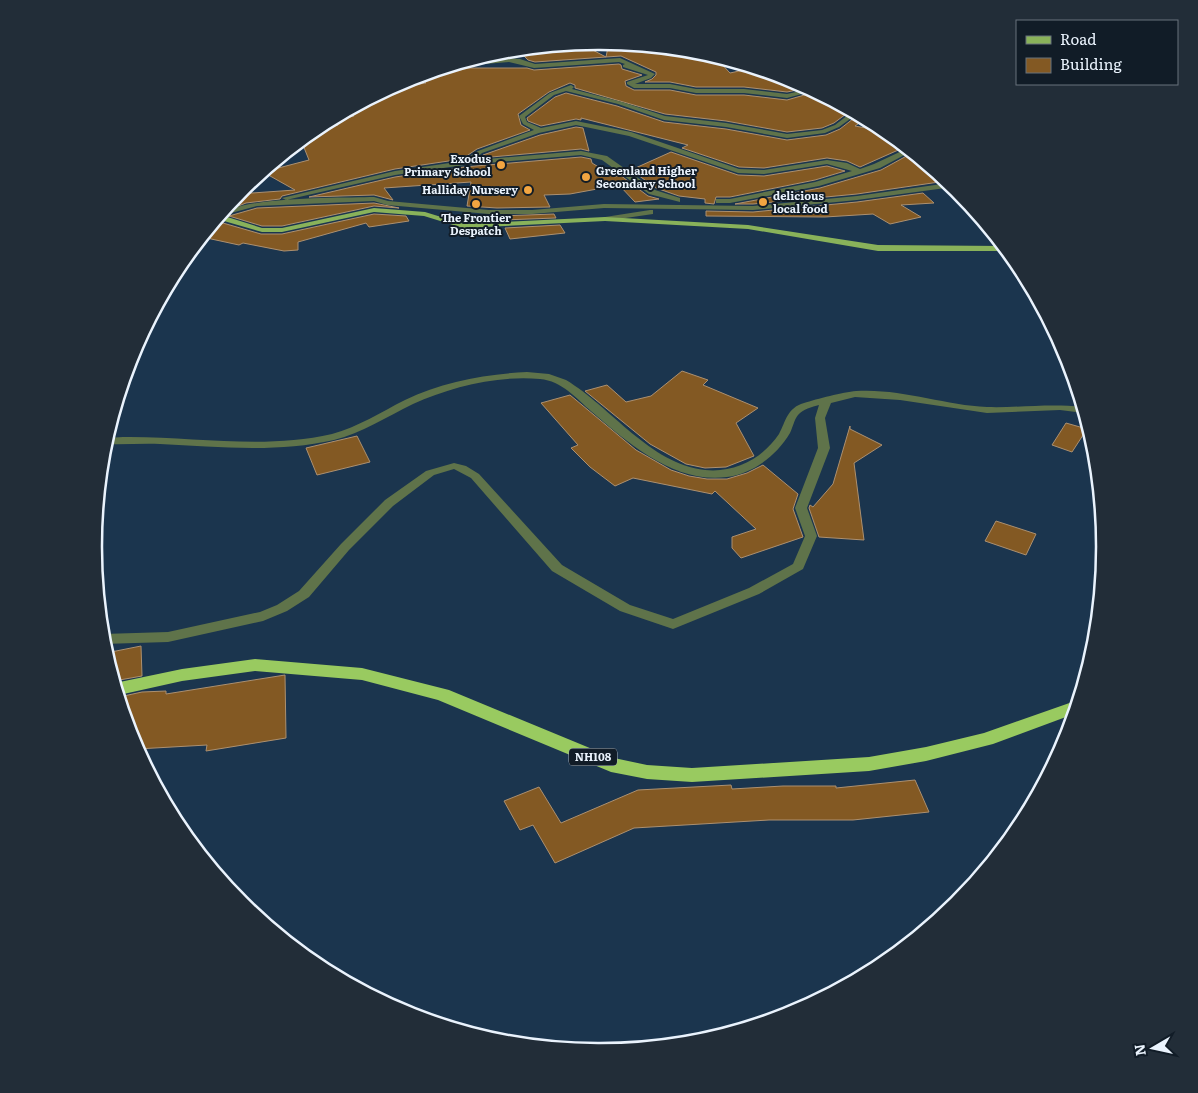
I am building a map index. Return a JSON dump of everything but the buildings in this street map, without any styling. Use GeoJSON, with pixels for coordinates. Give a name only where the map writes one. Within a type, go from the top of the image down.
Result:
{"type":"FeatureCollection","features":[{"type":"Feature","properties":{"kind":"highway","name":"NH108"},"geometry":{"type":"LineString","coordinates":[[123,688],[182,675],[255,665],[362,674],[443,696],[611,765],[648,772],[692,775],[869,764],[926,754],[987,739],[1068,709]]}},
{"type":"Feature","properties":{"kind":"main road"},"geometry":{"type":"LineString","coordinates":[[226,219],[262,230],[282,230],[374,210],[425,214],[463,226],[605,219],[748,227],[878,248],[996,249]]}},
{"type":"Feature","properties":{"kind":"street"},"geometry":{"type":"LineString","coordinates":[[496,61],[520,60],[534,66],[620,60],[628,63],[627,66],[652,74],[650,77],[629,83],[634,86],[670,86],[696,91],[744,91],[787,96],[800,93]]}},
{"type":"Feature","properties":{"kind":"street"},"geometry":{"type":"LineString","coordinates":[[540,130],[525,123],[521,117],[544,99],[578,84]]}},
{"type":"Feature","properties":{"kind":"street"},"geometry":{"type":"LineString","coordinates":[[565,90],[620,103],[658,116],[726,125],[787,136],[823,132],[837,126],[848,118]]}},
{"type":"Feature","properties":{"kind":"street"},"geometry":{"type":"LineString","coordinates":[[464,163],[480,152],[540,130],[568,124],[588,124],[647,139],[738,172],[764,172],[827,162],[844,165],[859,171]]}},
{"type":"Feature","properties":{"kind":"street"},"geometry":{"type":"LineString","coordinates":[[234,211],[395,173],[464,163],[570,154],[593,154],[604,158],[652,192],[677,200]]}},
{"type":"Feature","properties":{"kind":"street"},"geometry":{"type":"LineString","coordinates":[[650,206],[659,202],[677,200],[730,201],[816,184],[889,161],[902,154]]}},
{"type":"Feature","properties":{"kind":"street"},"geometry":{"type":"LineString","coordinates":[[257,204],[374,199],[387,204],[459,211],[514,212],[604,206],[770,207],[940,186]]}},
{"type":"Feature","properties":{"kind":"street"},"geometry":{"type":"LineString","coordinates":[[605,219],[682,207]]}},
{"type":"Feature","properties":{"kind":"street"},"geometry":{"type":"LineString","coordinates":[[114,441],[152,439],[243,445],[321,440],[340,436],[410,402],[436,392],[496,378],[529,374],[558,379],[577,391],[592,406],[648,452],[666,463],[699,474],[718,474],[740,471],[758,464],[777,444],[794,414],[806,405],[855,394],[900,397],[987,410],[1060,407],[1076,409]]}},
{"type":"Feature","properties":{"kind":"street"},"geometry":{"type":"LineString","coordinates":[[111,640],[168,637],[263,616],[282,608],[304,594],[345,546],[389,503],[430,473],[454,466],[462,468],[475,476],[558,568],[625,608],[673,624],[754,591],[798,566],[811,536],[801,508],[824,448],[820,418],[826,401]]}},
{"type":"Feature","properties":{"kind":"place","name":"Exodus Primary School"},"geometry":{"type":"Point","coordinates":[501,165]}},
{"type":"Feature","properties":{"kind":"place","name":"Greenland Higher Secondary School"},"geometry":{"type":"Point","coordinates":[586,177]}},
{"type":"Feature","properties":{"kind":"place","name":"Halliday Nursery"},"geometry":{"type":"Point","coordinates":[528,190]}},
{"type":"Feature","properties":{"kind":"place","name":"delicious local food"},"geometry":{"type":"Point","coordinates":[763,202]}},
{"type":"Feature","properties":{"kind":"place","name":"The Frontier Despatch"},"geometry":{"type":"Point","coordinates":[476,204]}}]}
